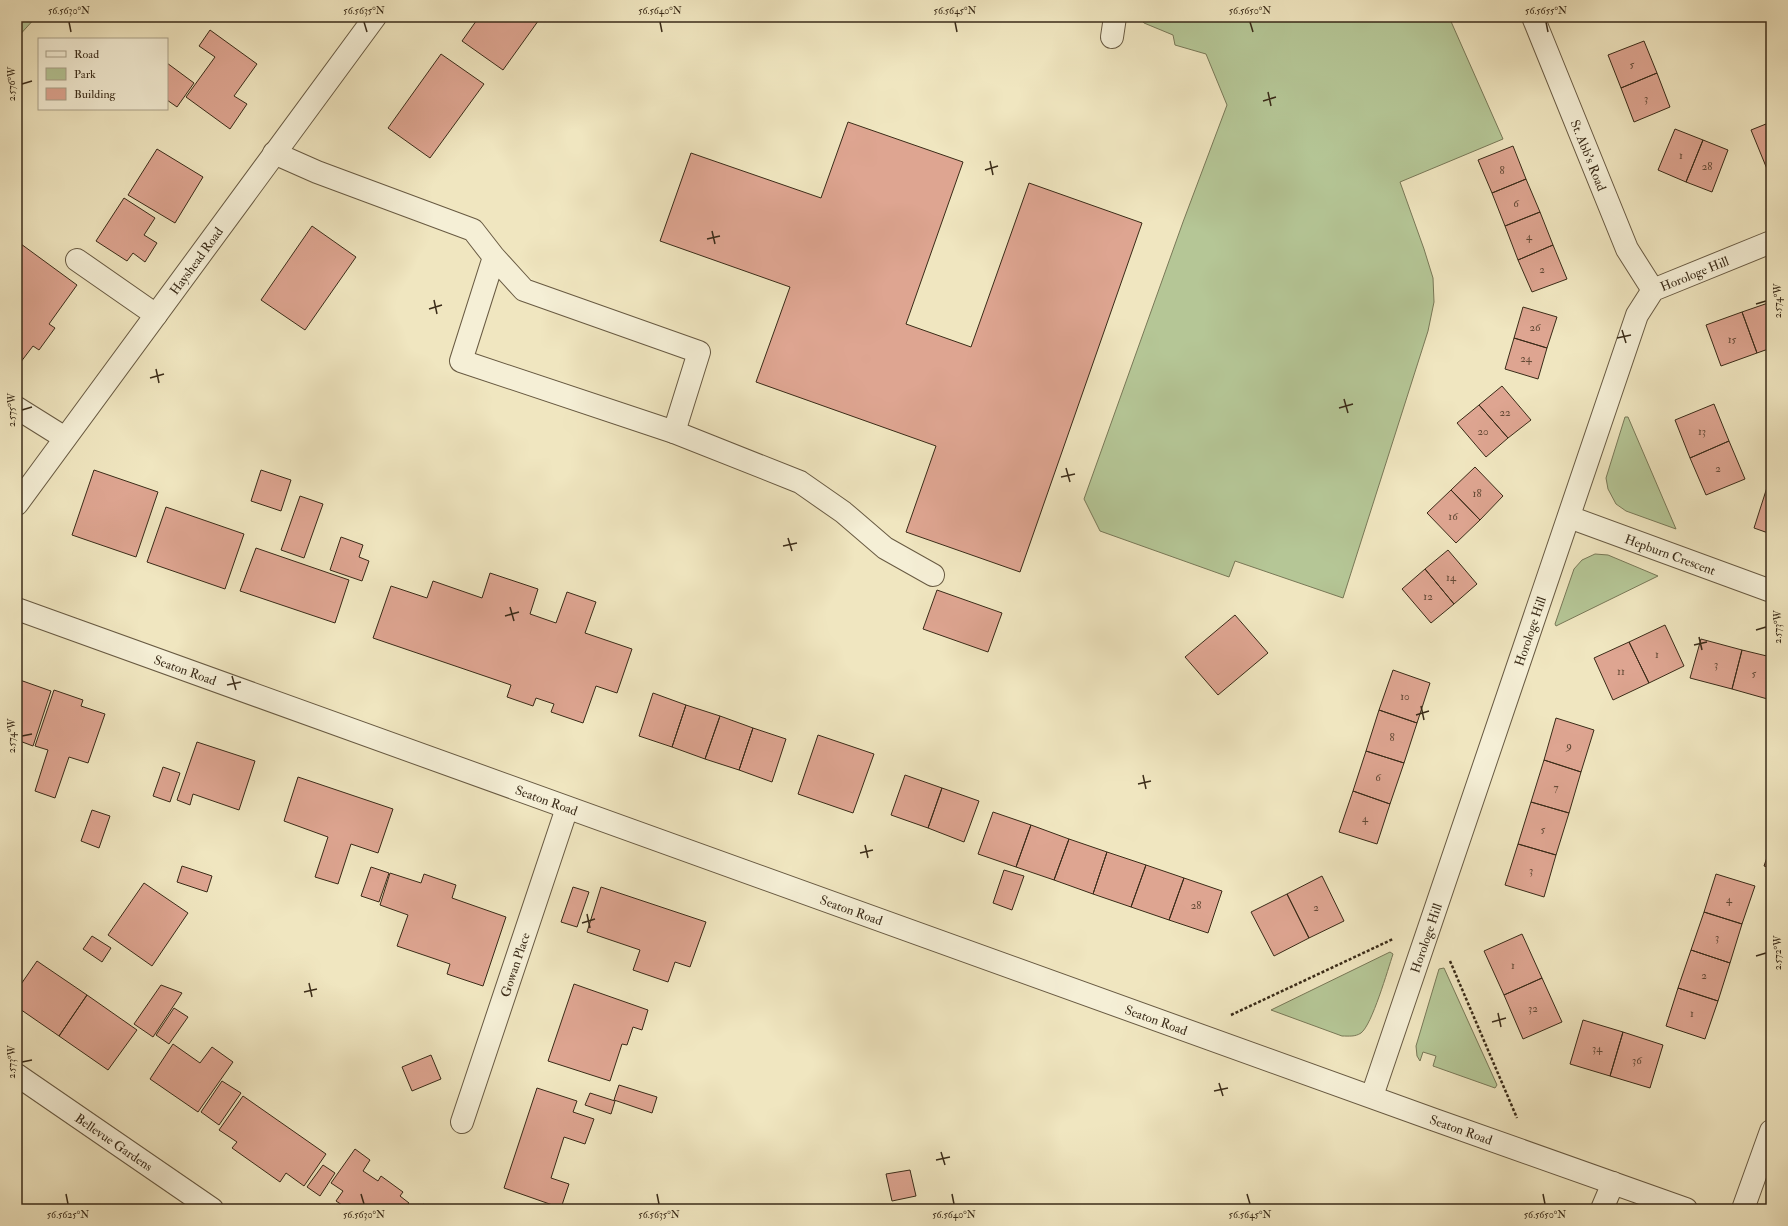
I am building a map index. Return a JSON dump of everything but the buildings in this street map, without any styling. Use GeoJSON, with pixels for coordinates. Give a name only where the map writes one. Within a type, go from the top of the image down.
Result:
{"type":"FeatureCollection","features":[{"type":"Feature","properties":{"kind":"street","name":"Hayshead Road"},"geometry":{"type":"LineString","coordinates":[[17,504],[375,17]]}},
{"type":"Feature","properties":{"kind":"street","name":"St. Abb's Road"},"geometry":{"type":"LineString","coordinates":[[1533,17],[1627,249],[1653,290]]}},
{"type":"Feature","properties":{"kind":"street"},"geometry":{"type":"LineString","coordinates":[[274,153],[317,172],[473,230],[494,257],[524,290],[699,352],[674,432]]}},
{"type":"Feature","properties":{"kind":"street","name":"Horologe Hill"},"geometry":{"type":"LineString","coordinates":[[1372,1096],[1637,315],[1653,290],[1771,242]]}},
{"type":"Feature","properties":{"kind":"street"},"geometry":{"type":"LineString","coordinates":[[494,257],[461,362],[674,432],[800,482],[843,512],[885,548],[933,575]]}},
{"type":"Feature","properties":{"kind":"street"},"geometry":{"type":"LineString","coordinates":[[77,260],[156,315]]}},
{"type":"Feature","properties":{"kind":"street"},"geometry":{"type":"LineString","coordinates":[[17,408],[65,438]]}},
{"type":"Feature","properties":{"kind":"street","name":"Hepburn Crescent"},"geometry":{"type":"LineString","coordinates":[[1569,517],[1771,591]]}},
{"type":"Feature","properties":{"kind":"street","name":"Seaton Road"},"geometry":{"type":"LineString","coordinates":[[17,609],[567,808],[1686,1209]]}},
{"type":"Feature","properties":{"kind":"street","name":"Gowan Place"},"geometry":{"type":"LineString","coordinates":[[462,1122],[567,808]]}},
{"type":"Feature","properties":{"kind":"street","name":"Bellevue Gardens"},"geometry":{"type":"LineString","coordinates":[[17,1075],[212,1209]]}},
{"type":"Feature","properties":{"kind":"street"},"geometry":{"type":"LineString","coordinates":[[1743,1209],[1771,1131]]}},
{"type":"Feature","properties":{"kind":"street"},"geometry":{"type":"LineString","coordinates":[[1602,1209],[1613,1183]]}},
{"type":"Feature","properties":{"kind":"green space"},"geometry":{"type":"Polygon","coordinates":[[[17,17],[36,17],[17,38],[17,17]]]}},
{"type":"Feature","properties":{"kind":"green space"},"geometry":{"type":"Polygon","coordinates":[[[1139,17],[1449,17],[1503,139],[1400,182],[1433,278],[1434,302],[1428,331],[1343,598],[1235,561],[1229,577],[1100,531],[1084,499],[1183,222],[1227,105],[1206,54],[1175,45],[1173,35],[1144,23],[1139,17]]]}},
{"type":"Feature","properties":{"kind":"green space"},"geometry":{"type":"Polygon","coordinates":[[[1625,417],[1628,417],[1676,529],[1626,511],[1616,504],[1608,489],[1606,478],[1625,417]]]}},
{"type":"Feature","properties":{"kind":"green space"},"geometry":{"type":"Polygon","coordinates":[[[1595,554],[1608,555],[1658,576],[1556,626],[1555,624],[1574,569],[1582,560],[1595,554]]]}},
{"type":"Feature","properties":{"kind":"green space"},"geometry":{"type":"Polygon","coordinates":[[[1390,952],[1393,954],[1375,1008],[1365,1028],[1359,1034],[1342,1036],[1271,1010],[1390,952]]]}},
{"type":"Feature","properties":{"kind":"green space"},"geometry":{"type":"Polygon","coordinates":[[[1444,968],[1497,1085],[1495,1088],[1433,1066],[1436,1056],[1423,1052],[1420,1061],[1417,1056],[1416,1046],[1439,969],[1444,968]]]}}]}
